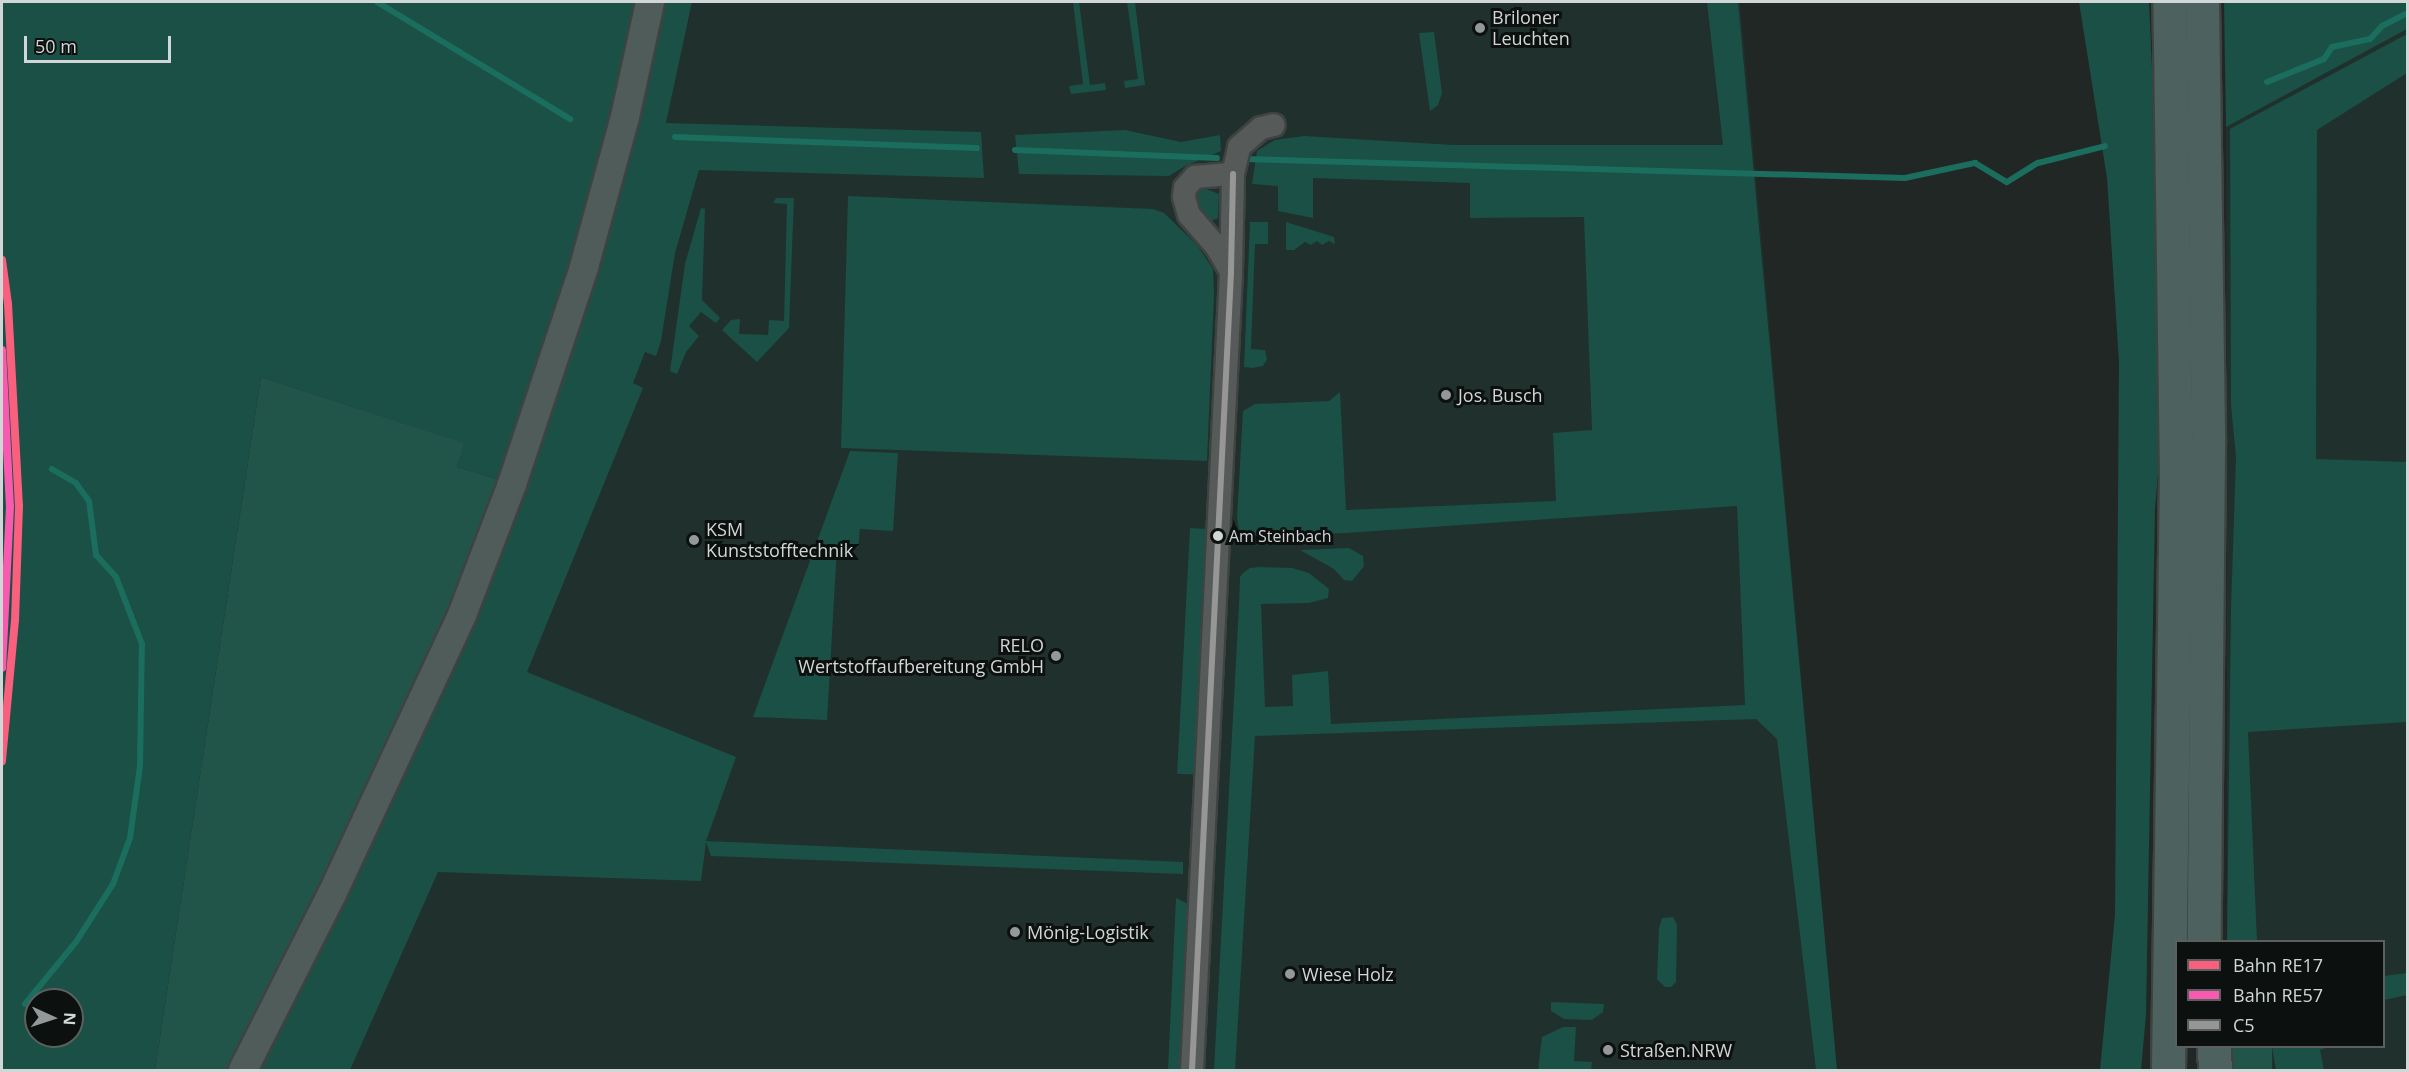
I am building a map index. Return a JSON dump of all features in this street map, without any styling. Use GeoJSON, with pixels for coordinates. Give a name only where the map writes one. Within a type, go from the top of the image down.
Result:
{"type":"FeatureCollection","features":[{"type":"Feature","properties":{"kind":"highway"},"geometry":{"type":"LineString","coordinates":[[2168,1071],[2176,475],[2169,2]]}},
{"type":"Feature","properties":{"kind":"highway"},"geometry":{"type":"LineString","coordinates":[[2202,2],[2208,444],[2206,940]]}},
{"type":"Feature","properties":{"kind":"highway"},"geometry":{"type":"LineString","coordinates":[[2150,1071],[2171,881]]}},
{"type":"Feature","properties":{"kind":"highway"},"geometry":{"type":"LineString","coordinates":[[2201,1071],[2202,1048]]}},
{"type":"Feature","properties":{"kind":"highway"},"geometry":{"type":"LineString","coordinates":[[2214,1048],[2215,1071]]}},
{"type":"Feature","properties":{"kind":"main road"},"geometry":{"type":"LineString","coordinates":[[243,1071],[332,894],[462,615],[512,484],[584,267],[625,117],[650,2]]}},
{"type":"Feature","properties":{"kind":"street"},"geometry":{"type":"LineString","coordinates":[[1192,1071],[1233,174],[1239,147],[1261,128],[1274,125]]}},
{"type":"Feature","properties":{"kind":"street"},"geometry":{"type":"LineString","coordinates":[[1230,272],[1216,246],[1189,214],[1184,197],[1185,188],[1195,177],[1233,174]]}},
{"type":"Feature","properties":{"kind":"shaded area"},"geometry":{"type":"Polygon","coordinates":[[[692,2],[1740,2],[1837,1070],[292,1070],[666,123],[692,2]]]}},
{"type":"Feature","properties":{"kind":"shaded area"},"geometry":{"type":"Polygon","coordinates":[[[2407,29],[2407,1070],[2231,1070],[2230,1048],[2385,1048],[2385,940],[2227,940],[2226,127],[2407,29]]]}},
{"type":"Feature","properties":{"kind":"green space"},"geometry":{"type":"Polygon","coordinates":[[[2,2],[639,2],[564,286],[500,480],[457,467],[463,443],[261,377],[155,1070],[2,1070],[2,2]]]}},
{"type":"Feature","properties":{"kind":"green space"},"geometry":{"type":"Polygon","coordinates":[[[660,2],[692,2],[666,123],[981,132],[984,178],[699,170],[675,253],[661,341],[656,356],[645,352],[633,383],[643,388],[527,672],[736,757],[706,841],[1183,862],[1183,874],[711,856],[706,842],[701,881],[438,872],[350,1070],[254,1070],[424,726],[660,2]]]}},
{"type":"Feature","properties":{"kind":"green space"},"geometry":{"type":"Polygon","coordinates":[[[1073,2],[1079,2],[1090,85],[1105,83],[1106,90],[1071,94],[1069,86],[1083,84],[1073,2]]]}},
{"type":"Feature","properties":{"kind":"green space"},"geometry":{"type":"Polygon","coordinates":[[[1127,2],[1135,2],[1145,85],[1125,88],[1124,81],[1138,79],[1127,2]]]}},
{"type":"Feature","properties":{"kind":"green space"},"geometry":{"type":"Polygon","coordinates":[[[1707,2],[1738,2],[1837,1070],[1816,1070],[1777,739],[1756,719],[1255,736],[1235,1070],[1214,1070],[1240,577],[1250,568],[1292,568],[1309,573],[1329,589],[1328,598],[1309,603],[1261,604],[1265,707],[1293,706],[1292,675],[1328,671],[1331,724],[1745,705],[1737,506],[1346,533],[1260,537],[1249,536],[1239,530],[1237,518],[1243,411],[1255,404],[1329,401],[1340,392],[1346,510],[1556,501],[1553,433],[1592,430],[1584,217],[1470,218],[1470,183],[1313,178],[1313,218],[1278,211],[1278,186],[1252,184],[1257,151],[1275,140],[1304,136],[1453,145],[1723,145],[1707,2]]]}},
{"type":"Feature","properties":{"kind":"green space"},"geometry":{"type":"Polygon","coordinates":[[[2079,2],[2149,2],[2155,135],[2159,463],[2155,509],[2146,1015],[2141,1070],[2100,1070],[2115,915],[2119,362],[2107,178],[2079,2]]]}},
{"type":"Feature","properties":{"kind":"green space"},"geometry":{"type":"Polygon","coordinates":[[[2224,2],[2407,2],[2407,29],[2226,127],[2224,2]]]}},
{"type":"Feature","properties":{"kind":"green space"},"geometry":{"type":"Polygon","coordinates":[[[1434,32],[1442,93],[1438,105],[1430,111],[1419,33],[1434,32]]]}},
{"type":"Feature","properties":{"kind":"green space"},"geometry":{"type":"Polygon","coordinates":[[[2407,34],[2407,73],[2317,130],[2316,459],[2407,462],[2407,722],[2248,732],[2257,940],[2227,940],[2231,608],[2236,457],[2231,405],[2230,129],[2407,34]]]}},
{"type":"Feature","properties":{"kind":"green space"},"geometry":{"type":"Polygon","coordinates":[[[1125,130],[1181,142],[1220,135],[1221,151],[1185,166],[1169,176],[1019,174],[1015,135],[1125,130]]]}},
{"type":"Feature","properties":{"kind":"green space"},"geometry":{"type":"Polygon","coordinates":[[[1204,188],[1219,194],[1218,218],[1211,221],[1199,212],[1195,201],[1196,192],[1204,188]]]}},
{"type":"Feature","properties":{"kind":"green space"},"geometry":{"type":"Polygon","coordinates":[[[848,196],[1153,209],[1164,213],[1197,245],[1213,269],[1214,295],[1207,461],[841,448],[848,196]]]}},
{"type":"Feature","properties":{"kind":"green space"},"geometry":{"type":"Polygon","coordinates":[[[776,198],[794,198],[789,328],[757,362],[722,330],[731,320],[740,319],[739,334],[768,335],[769,320],[784,321],[787,204],[773,203],[776,198]]]}},
{"type":"Feature","properties":{"kind":"green space"},"geometry":{"type":"Polygon","coordinates":[[[701,208],[705,209],[702,300],[720,318],[716,323],[701,312],[689,326],[699,336],[686,352],[677,374],[670,371],[685,264],[701,208]]]}},
{"type":"Feature","properties":{"kind":"green space"},"geometry":{"type":"Polygon","coordinates":[[[1250,222],[1268,222],[1268,244],[1255,244],[1251,349],[1265,350],[1267,359],[1263,366],[1252,368],[1244,367],[1250,222]]]}},
{"type":"Feature","properties":{"kind":"green space"},"geometry":{"type":"Polygon","coordinates":[[[1286,222],[1334,237],[1335,244],[1329,241],[1322,245],[1317,241],[1311,245],[1305,242],[1294,250],[1286,250],[1286,222]]]}},
{"type":"Feature","properties":{"kind":"green space"},"geometry":{"type":"Polygon","coordinates":[[[261,377],[464,443],[457,467],[500,480],[464,586],[271,994],[229,1070],[155,1070],[261,377]]]}},
{"type":"Feature","properties":{"kind":"green space"},"geometry":{"type":"Polygon","coordinates":[[[850,451],[898,453],[893,531],[860,529],[858,548],[837,549],[827,720],[753,717],[850,451]]]}},
{"type":"Feature","properties":{"kind":"green space"},"geometry":{"type":"Polygon","coordinates":[[[1190,528],[1208,529],[1195,775],[1177,774],[1190,528]]]}},
{"type":"Feature","properties":{"kind":"green space"},"geometry":{"type":"Polygon","coordinates":[[[1349,548],[1363,556],[1364,566],[1352,581],[1344,580],[1334,569],[1300,550],[1349,548]]]}},
{"type":"Feature","properties":{"kind":"green space"},"geometry":{"type":"Polygon","coordinates":[[[1176,898],[1188,904],[1184,997],[1180,1070],[1168,1070],[1176,898]]]}},
{"type":"Feature","properties":{"kind":"green space"},"geometry":{"type":"Polygon","coordinates":[[[1673,917],[1677,925],[1676,982],[1671,987],[1665,987],[1657,979],[1659,928],[1662,918],[1673,917]]]}},
{"type":"Feature","properties":{"kind":"green space"},"geometry":{"type":"Polygon","coordinates":[[[2407,973],[2407,995],[2385,1000],[2385,976],[2407,973]]]}},
{"type":"Feature","properties":{"kind":"green space"},"geometry":{"type":"Polygon","coordinates":[[[1551,1002],[1604,1004],[1603,1012],[1592,1020],[1564,1019],[1551,1011],[1551,1002]]]}},
{"type":"Feature","properties":{"kind":"green space"},"geometry":{"type":"Polygon","coordinates":[[[1563,1027],[1576,1027],[1574,1061],[1592,1062],[1591,1070],[1538,1070],[1542,1037],[1563,1027]]]}},
{"type":"Feature","properties":{"kind":"green space"},"geometry":{"type":"Polygon","coordinates":[[[2230,1048],[2272,1048],[2272,1070],[2230,1070],[2230,1048]]]}},
{"type":"Feature","properties":{"kind":"green space"},"geometry":{"type":"Polygon","coordinates":[[[2272,1048],[2326,1048],[2320,1050],[2324,1070],[2276,1070],[2272,1048]]]}},
{"type":"Feature","properties":{"kind":"waterway"},"geometry":{"type":"LineString","coordinates":[[377,2],[570,119]]}},
{"type":"Feature","properties":{"kind":"waterway"},"geometry":{"type":"LineString","coordinates":[[2267,82],[2324,59],[2332,47],[2370,39],[2382,26],[2408,13]]}},
{"type":"Feature","properties":{"kind":"waterway"},"geometry":{"type":"LineString","coordinates":[[675,137],[977,148]]}},
{"type":"Feature","properties":{"kind":"waterway"},"geometry":{"type":"LineString","coordinates":[[1242,159],[1905,178],[1975,163],[2007,182],[2038,163],[2105,146]]}},
{"type":"Feature","properties":{"kind":"waterway"},"geometry":{"type":"LineString","coordinates":[[1015,150],[1217,158]]}},
{"type":"Feature","properties":{"kind":"waterway"},"geometry":{"type":"LineString","coordinates":[[38,988],[76,942],[113,884],[130,838],[140,766],[142,644],[116,577],[96,555],[89,501],[76,483],[52,469]]}},
{"type":"Feature","properties":{"kind":"rail line","name":"RE17"},"geometry":{"type":"LineString","coordinates":[[2,260],[8,304],[19,506],[15,620],[2,761]]}},
{"type":"Feature","properties":{"kind":"rail line","name":"RE57"},"geometry":{"type":"LineString","coordinates":[[2,350],[10,506],[2,668]]}},
{"type":"Feature","properties":{"kind":"transit line","name":"C5"},"geometry":{"type":"LineString","coordinates":[[1192,1070],[1231,272],[1233,174]]}},
{"type":"Feature","properties":{"kind":"place","name":"Briloner Leuchten"},"geometry":{"type":"Point","coordinates":[1480,28]}},
{"type":"Feature","properties":{"kind":"place","name":"Jos. Busch"},"geometry":{"type":"Point","coordinates":[1446,395]}},
{"type":"Feature","properties":{"kind":"place","name":"Am Steinbach"},"geometry":{"type":"Point","coordinates":[1218,536]}},
{"type":"Feature","properties":{"kind":"place","name":"KSM Kunststofftechnik"},"geometry":{"type":"Point","coordinates":[694,540]}},
{"type":"Feature","properties":{"kind":"place","name":"RELO Wertstoffaufbereitung GmbH"},"geometry":{"type":"Point","coordinates":[1056,656]}},
{"type":"Feature","properties":{"kind":"place","name":"Mönig-Logistik"},"geometry":{"type":"Point","coordinates":[1015,932]}},
{"type":"Feature","properties":{"kind":"place","name":"Wiese Holz"},"geometry":{"type":"Point","coordinates":[1290,974]}},
{"type":"Feature","properties":{"kind":"place","name":"Straßen.NRW"},"geometry":{"type":"Point","coordinates":[1608,1050]}}]}
